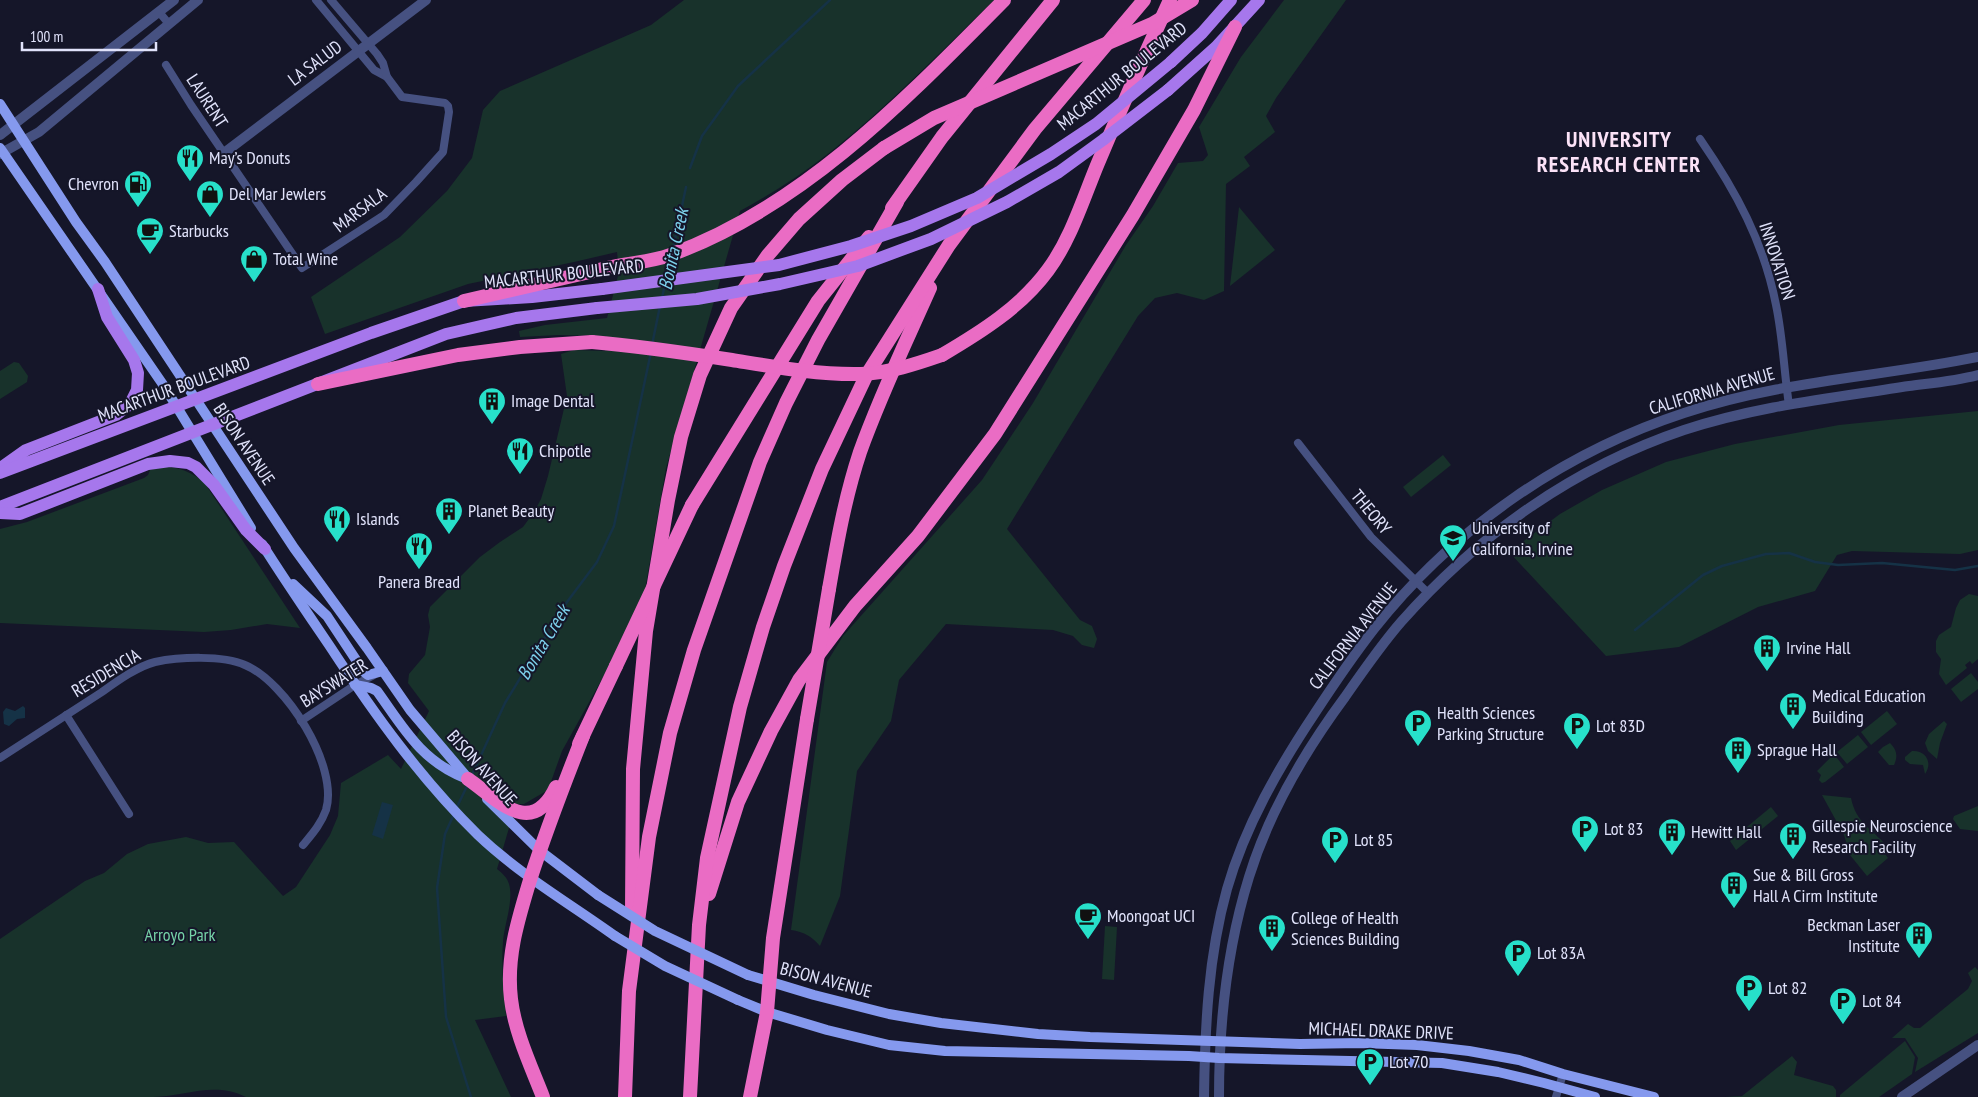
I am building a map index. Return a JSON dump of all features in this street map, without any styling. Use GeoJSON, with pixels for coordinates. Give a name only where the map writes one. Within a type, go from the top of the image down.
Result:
{"type":"FeatureCollection","features":[{"type":"Feature","properties":{"kind":"highway"},"geometry":{"type":"LineString","coordinates":[[464,301],[606,268],[668,256],[718,236],[763,210],[817,173],[872,128],[1004,0]]}},
{"type":"Feature","properties":{"kind":"highway"},"geometry":{"type":"LineString","coordinates":[[468,779],[514,812],[524,814],[537,811],[553,795],[583,736],[692,505],[748,412],[818,301],[897,202],[942,137],[1053,0]]}},
{"type":"Feature","properties":{"kind":"highway"},"geometry":{"type":"LineString","coordinates":[[690,1097],[699,925],[707,858],[740,707],[763,627],[784,566],[822,469],[866,376],[949,245],[1035,128],[1144,0]]}},
{"type":"Feature","properties":{"kind":"highway"},"geometry":{"type":"LineString","coordinates":[[318,384],[458,355],[592,342],[653,347],[832,374],[862,374],[902,368],[942,355],[984,330],[1018,303],[1048,270],[1069,235],[1135,76],[1170,0]]}},
{"type":"Feature","properties":{"kind":"highway"},"geometry":{"type":"LineString","coordinates":[[632,969],[634,769],[646,631],[668,500],[681,437],[700,375],[730,308],[768,255],[799,219],[842,180],[884,148],[934,118],[1152,24],[1192,0]]}},
{"type":"Feature","properties":{"kind":"highway"},"geometry":{"type":"LineString","coordinates":[[699,925],[738,802],[771,731],[799,680],[855,606],[918,536],[995,434],[1133,215],[1194,110],[1235,27]]}},
{"type":"Feature","properties":{"kind":"highway"},"geometry":{"type":"LineString","coordinates":[[625,1097],[629,991],[649,838],[670,734],[694,650],[760,462],[786,402],[818,340],[897,202]]}},
{"type":"Feature","properties":{"kind":"highway"},"geometry":{"type":"LineString","coordinates":[[750,1097],[767,1012],[773,938],[828,589],[843,510],[860,453],[885,389],[949,245]]}},
{"type":"Feature","properties":{"kind":"highway"},"geometry":{"type":"LineString","coordinates":[[543,1097],[518,1031],[510,992],[509,968],[514,929],[539,850],[583,736]]}},
{"type":"Feature","properties":{"kind":"main road","name":"MACARTHUR BOULEVARD"},"geometry":{"type":"LineString","coordinates":[[0,473],[177,406],[196,401],[371,333],[464,301],[532,297],[602,289],[779,264],[851,246],[911,226],[977,198],[1051,154],[1096,124],[1202,34],[1231,0]]}},
{"type":"Feature","properties":{"kind":"main road"},"geometry":{"type":"LineString","coordinates":[[1235,27],[1258,0]]}},
{"type":"Feature","properties":{"kind":"main road","name":"MACARTHUR BOULEVARD"},"geometry":{"type":"LineString","coordinates":[[0,507],[446,334],[516,318],[697,299],[780,284],[858,266],[932,239],[1007,202],[1059,172],[1168,90],[1216,47],[1235,27]]}},
{"type":"Feature","properties":{"kind":"main road","name":"BISON AVENUE"},"geometry":{"type":"LineString","coordinates":[[0,104],[294,548],[410,710],[468,779],[539,850],[598,895],[655,931],[748,975],[814,995],[889,1014],[941,1023],[1046,1034],[1220,1042]]}},
{"type":"Feature","properties":{"kind":"main road","name":"BISON AVENUE"},"geometry":{"type":"LineString","coordinates":[[1,152],[98,289],[177,406],[191,432],[282,576],[355,685],[399,746],[430,784],[480,836],[531,878],[665,966],[767,1012],[827,1030],[889,1045],[945,1051],[1219,1058]]}},
{"type":"Feature","properties":{"kind":"main road"},"geometry":{"type":"LineString","coordinates":[[0,469],[26,450],[116,414],[130,404],[137,390],[138,373],[134,360],[107,317],[98,289]]}},
{"type":"Feature","properties":{"kind":"main road"},"geometry":{"type":"LineString","coordinates":[[0,513],[20,514],[148,464],[170,461],[188,463],[203,472],[246,530],[265,549]]}},
{"type":"Feature","properties":{"kind":"main road"},"geometry":{"type":"LineString","coordinates":[[282,576],[312,600],[327,616],[364,672],[368,674],[382,671]]}},
{"type":"Feature","properties":{"kind":"main road"},"geometry":{"type":"LineString","coordinates":[[355,685],[377,691],[406,732],[427,756],[450,771],[468,779]]}},
{"type":"Feature","properties":{"kind":"main road","name":"MICHAEL DRAKE DRIVE"},"geometry":{"type":"LineString","coordinates":[[1220,1042],[1417,1045],[1492,1054],[1654,1097]]}},
{"type":"Feature","properties":{"kind":"main road","name":"MICHAEL DRAKE DRIVE"},"geometry":{"type":"LineString","coordinates":[[1219,1058],[1442,1063],[1498,1072],[1558,1092],[1595,1097]]}},
{"type":"Feature","properties":{"kind":"street"},"geometry":{"type":"LineString","coordinates":[[0,135],[174,0]]}},
{"type":"Feature","properties":{"kind":"street","name":"MARSALA"},"geometry":{"type":"LineString","coordinates":[[316,0],[374,70],[387,77]]}},
{"type":"Feature","properties":{"kind":"street","name":"MARSALA"},"geometry":{"type":"LineString","coordinates":[[224,153],[302,268],[384,215],[443,152],[448,106],[445,103],[402,97],[387,77],[383,63],[331,0]]}},
{"type":"Feature","properties":{"kind":"street","name":"LA SALUD"},"geometry":{"type":"LineString","coordinates":[[224,153],[426,0]]}},
{"type":"Feature","properties":{"kind":"street"},"geometry":{"type":"LineString","coordinates":[[1,152],[24,142],[54,120],[198,1]]}},
{"type":"Feature","properties":{"kind":"street"},"geometry":{"type":"LineString","coordinates":[[159,12],[169,24]]}},
{"type":"Feature","properties":{"kind":"street","name":"LAURENT"},"geometry":{"type":"LineString","coordinates":[[166,65],[224,153]]}},
{"type":"Feature","properties":{"kind":"street","name":"INNOVATION"},"geometry":{"type":"LineString","coordinates":[[1700,139],[1739,200],[1759,245],[1777,307],[1789,405]]}},
{"type":"Feature","properties":{"kind":"street","name":"CALIFORNIA AVENUE"},"geometry":{"type":"LineString","coordinates":[[1204,1097],[1205,1040],[1218,927],[1228,887],[1244,842],[1264,796],[1293,745],[1341,673],[1374,628],[1416,581],[1480,522],[1505,503],[1557,470],[1634,432],[1686,412],[1786,387],[1946,364],[1978,357]]}},
{"type":"Feature","properties":{"kind":"street","name":"CALIFORNIA AVENUE"},"geometry":{"type":"LineString","coordinates":[[1219,1097],[1220,1042],[1228,969],[1237,919],[1262,842],[1302,761],[1334,711],[1375,655],[1428,592],[1464,558],[1542,499],[1586,473],[1632,450],[1684,430],[1750,411],[1978,375]]}},
{"type":"Feature","properties":{"kind":"street","name":"THEORY"},"geometry":{"type":"LineString","coordinates":[[1298,444],[1362,526],[1428,592]]}},
{"type":"Feature","properties":{"kind":"street","name":"RESIDENCIA"},"geometry":{"type":"LineString","coordinates":[[0,758],[122,679],[153,662],[186,658],[218,659],[245,665],[275,686],[301,720],[319,754],[328,790],[326,810],[317,828],[303,845]]}},
{"type":"Feature","properties":{"kind":"street","name":"BAYSWATER"},"geometry":{"type":"LineString","coordinates":[[301,720],[355,685],[382,671]]}},
{"type":"Feature","properties":{"kind":"street","name":"RESIDENCIA"},"geometry":{"type":"LineString","coordinates":[[66,715],[129,814]]}},
{"type":"Feature","properties":{"kind":"street"},"geometry":{"type":"LineString","coordinates":[[1902,1097],[1978,1045]]}},
{"type":"Feature","properties":{"kind":"street"},"geometry":{"type":"LineString","coordinates":[[1558,1092],[1563,1074]]}},
{"type":"Feature","properties":{"kind":"green space","name":"Arroyo Park"},"geometry":{"type":"Polygon","coordinates":[[[684,0],[994,0],[913,79],[851,135],[797,177],[740,211],[666,468],[645,590],[612,661],[562,751],[548,790],[524,804],[516,804],[497,869],[507,879],[510,891],[510,905],[502,951],[506,1016],[475,1020],[511,1097],[246,1097],[234,1092],[211,1090],[153,1097],[0,1097],[0,939],[85,881],[104,873],[127,854],[148,844],[186,837],[208,843],[234,842],[283,896],[296,887],[330,835],[338,816],[341,783],[388,755],[401,769],[429,711],[408,683],[409,674],[425,655],[430,627],[428,615],[430,607],[480,557],[523,527],[541,499],[567,396],[561,354],[574,350],[605,351],[606,336],[558,335],[520,337],[519,331],[545,325],[607,318],[619,272],[617,252],[468,284],[325,334],[311,297],[400,237],[447,191],[472,158],[483,110],[500,91],[651,25],[684,0]]]}},
{"type":"Feature","properties":{"kind":"green space"},"geometry":{"type":"Polygon","coordinates":[[[1284,0],[1346,0],[1276,98],[1266,116],[1275,132],[1244,157],[1250,166],[1226,184],[1224,291],[1204,300],[1177,293],[1155,298],[1138,316],[1007,529],[1080,620],[1092,626],[1097,639],[1094,648],[1082,645],[1073,636],[1053,630],[946,624],[899,680],[891,721],[857,771],[840,896],[820,946],[807,935],[791,930],[827,662],[843,636],[982,480],[1033,403],[1126,245],[1153,206],[1178,163],[1203,161],[1208,155],[1199,127],[1241,57],[1284,0]]]}},
{"type":"Feature","properties":{"kind":"green space"},"geometry":{"type":"Polygon","coordinates":[[[1239,207],[1275,250],[1230,286],[1239,207]]]}},
{"type":"Feature","properties":{"kind":"green space"},"geometry":{"type":"Polygon","coordinates":[[[14,362],[19,363],[28,376],[27,382],[0,399],[0,371],[14,362]]]}},
{"type":"Feature","properties":{"kind":"green space"},"geometry":{"type":"Polygon","coordinates":[[[1978,411],[1978,550],[1960,554],[1852,551],[1837,555],[1815,591],[1758,607],[1679,647],[1606,656],[1509,552],[1560,514],[1602,490],[1666,462],[1735,444],[1839,425],[1978,411]]]}},
{"type":"Feature","properties":{"kind":"green space"},"geometry":{"type":"Polygon","coordinates":[[[1443,455],[1451,465],[1411,497],[1403,487],[1443,455]]]}},
{"type":"Feature","properties":{"kind":"green space"},"geometry":{"type":"Polygon","coordinates":[[[161,467],[184,470],[204,482],[300,628],[267,624],[204,632],[0,623],[0,529],[27,522],[144,478],[150,470],[161,467]]]}},
{"type":"Feature","properties":{"kind":"green space"},"geometry":{"type":"Polygon","coordinates":[[[1969,594],[1978,596],[1978,659],[1972,664],[1970,661],[1965,665],[1967,668],[1946,685],[1939,674],[1941,659],[1936,652],[1936,641],[1939,635],[1951,627],[1960,600],[1969,594]]]}},
{"type":"Feature","properties":{"kind":"green space"},"geometry":{"type":"Polygon","coordinates":[[[1971,673],[1978,682],[1978,689],[1961,702],[1951,689],[1971,673]]]}},
{"type":"Feature","properties":{"kind":"green space"},"geometry":{"type":"Polygon","coordinates":[[[1887,711],[1897,724],[1871,745],[1861,732],[1887,711]]]}},
{"type":"Feature","properties":{"kind":"green space"},"geometry":{"type":"Polygon","coordinates":[[[1944,721],[1947,724],[1940,743],[1937,759],[1928,751],[1925,743],[1929,734],[1944,721]]]}},
{"type":"Feature","properties":{"kind":"green space"},"geometry":{"type":"Polygon","coordinates":[[[1858,735],[1868,747],[1847,764],[1837,752],[1858,735]]]}},
{"type":"Feature","properties":{"kind":"green space"},"geometry":{"type":"Polygon","coordinates":[[[1890,743],[1896,753],[1894,765],[1889,765],[1878,752],[1890,743]]]}},
{"type":"Feature","properties":{"kind":"green space"},"geometry":{"type":"Polygon","coordinates":[[[1912,751],[1917,751],[1927,758],[1928,766],[1925,774],[1923,765],[1910,764],[1905,760],[1905,757],[1912,751]]]}},
{"type":"Feature","properties":{"kind":"green space"},"geometry":{"type":"Polygon","coordinates":[[[1834,754],[1844,767],[1822,783],[1819,780],[1821,775],[1817,771],[1834,754]]]}},
{"type":"Feature","properties":{"kind":"green space"},"geometry":{"type":"Polygon","coordinates":[[[1822,795],[1851,798],[1853,807],[1861,820],[1887,846],[1889,852],[1885,848],[1882,850],[1888,858],[1867,876],[1850,855],[1844,835],[1822,795]]]}},
{"type":"Feature","properties":{"kind":"green space"},"geometry":{"type":"Polygon","coordinates":[[[1978,806],[1978,831],[1960,829],[1953,819],[1954,816],[1978,806]]]}},
{"type":"Feature","properties":{"kind":"green space"},"geometry":{"type":"Polygon","coordinates":[[[1771,807],[1778,816],[1736,850],[1730,841],[1771,807]]]}},
{"type":"Feature","properties":{"kind":"green space"},"geometry":{"type":"Polygon","coordinates":[[[1105,926],[1117,927],[1114,980],[1102,979],[1105,926]]]}},
{"type":"Feature","properties":{"kind":"green space"},"geometry":{"type":"Polygon","coordinates":[[[1975,967],[1978,970],[1978,1033],[1915,1072],[1918,1058],[1905,1038],[1892,1038],[1908,1024],[1914,1028],[1920,1028],[1968,989],[1972,981],[1968,973],[1975,967]]]}},
{"type":"Feature","properties":{"kind":"green space"},"geometry":{"type":"Polygon","coordinates":[[[1905,1041],[1915,1057],[1912,1074],[1879,1097],[1840,1097],[1840,1095],[1905,1041]]]}},
{"type":"Feature","properties":{"kind":"green space"},"geometry":{"type":"Polygon","coordinates":[[[1792,1056],[1797,1062],[1794,1075],[1833,1086],[1836,1090],[1836,1097],[1725,1097],[1742,1096],[1792,1056]]]}},
{"type":"Feature","properties":{"kind":"water"},"geometry":{"type":"Polygon","coordinates":[[[23,706],[25,708],[25,718],[17,719],[9,726],[4,724],[3,712],[6,708],[15,711],[23,706]]]}},
{"type":"Feature","properties":{"kind":"water"},"geometry":{"type":"Polygon","coordinates":[[[382,802],[393,805],[383,839],[372,835],[382,802]]]}},
{"type":"Feature","properties":{"kind":"waterway","name":"Bonita Creek"},"geometry":{"type":"LineString","coordinates":[[690,168],[702,136],[738,86],[830,0]]}},
{"type":"Feature","properties":{"kind":"waterway","name":"Bonita Creek"},"geometry":{"type":"LineString","coordinates":[[673,249],[686,187]]}},
{"type":"Feature","properties":{"kind":"waterway","name":"Bonita Creek"},"geometry":{"type":"LineString","coordinates":[[667,276],[671,260]]}},
{"type":"Feature","properties":{"kind":"waterway","name":"Bonita Creek"},"geometry":{"type":"LineString","coordinates":[[662,298],[665,284]]}},
{"type":"Feature","properties":{"kind":"waterway","name":"Bonita Creek"},"geometry":{"type":"LineString","coordinates":[[652,345],[660,306]]}},
{"type":"Feature","properties":{"kind":"waterway","name":"Bonita Creek"},"geometry":{"type":"LineString","coordinates":[[471,777],[505,703],[564,606],[597,562],[614,526],[651,352]]}},
{"type":"Feature","properties":{"kind":"waterway"},"geometry":{"type":"LineString","coordinates":[[1635,630],[1703,575],[1722,566],[1766,554],[1789,553],[1815,562],[1838,565],[1882,563],[1955,570],[1978,566]]}},
{"type":"Feature","properties":{"kind":"waterway","name":"Bonita Creek"},"geometry":{"type":"LineString","coordinates":[[456,809],[468,784]]}},
{"type":"Feature","properties":{"kind":"waterway","name":"Bonita Creek"},"geometry":{"type":"LineString","coordinates":[[454,814],[445,834],[437,888],[446,1017],[471,1097]]}},
{"type":"Feature","properties":{"kind":"place","name":"May’s Donuts"},"geometry":{"type":"Point","coordinates":[190,182]}},
{"type":"Feature","properties":{"kind":"place","name":"Chevron"},"geometry":{"type":"Point","coordinates":[138,208]}},
{"type":"Feature","properties":{"kind":"place","name":"Del Mar Jewlers"},"geometry":{"type":"Point","coordinates":[210,218]}},
{"type":"Feature","properties":{"kind":"place","name":"Starbucks"},"geometry":{"type":"Point","coordinates":[150,255]}},
{"type":"Feature","properties":{"kind":"place","name":"Total Wine"},"geometry":{"type":"Point","coordinates":[254,283]}},
{"type":"Feature","properties":{"kind":"place","name":"Image Dental"},"geometry":{"type":"Point","coordinates":[492,425]}},
{"type":"Feature","properties":{"kind":"place","name":"Chipotle"},"geometry":{"type":"Point","coordinates":[520,475]}},
{"type":"Feature","properties":{"kind":"place","name":"Planet Beauty"},"geometry":{"type":"Point","coordinates":[449,535]}},
{"type":"Feature","properties":{"kind":"place","name":"Islands"},"geometry":{"type":"Point","coordinates":[337,543]}},
{"type":"Feature","properties":{"kind":"place","name":"University of California, Irvine"},"geometry":{"type":"Point","coordinates":[1453,562]}},
{"type":"Feature","properties":{"kind":"place","name":"Panera Bread"},"geometry":{"type":"Point","coordinates":[419,570]}},
{"type":"Feature","properties":{"kind":"place","name":"Irvine Hall"},"geometry":{"type":"Point","coordinates":[1767,672]}},
{"type":"Feature","properties":{"kind":"place","name":"Medical Education Building"},"geometry":{"type":"Point","coordinates":[1793,730]}},
{"type":"Feature","properties":{"kind":"place","name":"Health Sciences Parking Structure"},"geometry":{"type":"Point","coordinates":[1418,747]}},
{"type":"Feature","properties":{"kind":"place","name":"Lot 83D"},"geometry":{"type":"Point","coordinates":[1577,750]}},
{"type":"Feature","properties":{"kind":"place","name":"Sprague Hall"},"geometry":{"type":"Point","coordinates":[1738,774]}},
{"type":"Feature","properties":{"kind":"place","name":"Lot 83"},"geometry":{"type":"Point","coordinates":[1585,853]}},
{"type":"Feature","properties":{"kind":"place","name":"Hewitt Hall"},"geometry":{"type":"Point","coordinates":[1672,856]}},
{"type":"Feature","properties":{"kind":"place","name":"Gillespie Neuroscience Research Facility"},"geometry":{"type":"Point","coordinates":[1793,860]}},
{"type":"Feature","properties":{"kind":"place","name":"Lot 85"},"geometry":{"type":"Point","coordinates":[1335,864]}},
{"type":"Feature","properties":{"kind":"place","name":"Sue & Bill Gross Hall A Cirm Institute"},"geometry":{"type":"Point","coordinates":[1734,909]}},
{"type":"Feature","properties":{"kind":"place","name":"Moongoat UCI"},"geometry":{"type":"Point","coordinates":[1088,940]}},
{"type":"Feature","properties":{"kind":"place","name":"College of Health Sciences Building"},"geometry":{"type":"Point","coordinates":[1272,952]}},
{"type":"Feature","properties":{"kind":"place","name":"Beckman Laser Institute"},"geometry":{"type":"Point","coordinates":[1919,959]}},
{"type":"Feature","properties":{"kind":"place","name":"Lot 83A"},"geometry":{"type":"Point","coordinates":[1518,977]}},
{"type":"Feature","properties":{"kind":"place","name":"Lot 82"},"geometry":{"type":"Point","coordinates":[1749,1012]}},
{"type":"Feature","properties":{"kind":"place","name":"Lot 84"},"geometry":{"type":"Point","coordinates":[1843,1025]}},
{"type":"Feature","properties":{"kind":"place","name":"Lot 70"},"geometry":{"type":"Point","coordinates":[1370,1086]}},
{"type":"Feature","properties":{"kind":"district","name":"UNIVERSITY RESEARCH CENTER"},"geometry":{"type":"Point","coordinates":[1619,152]}}]}
